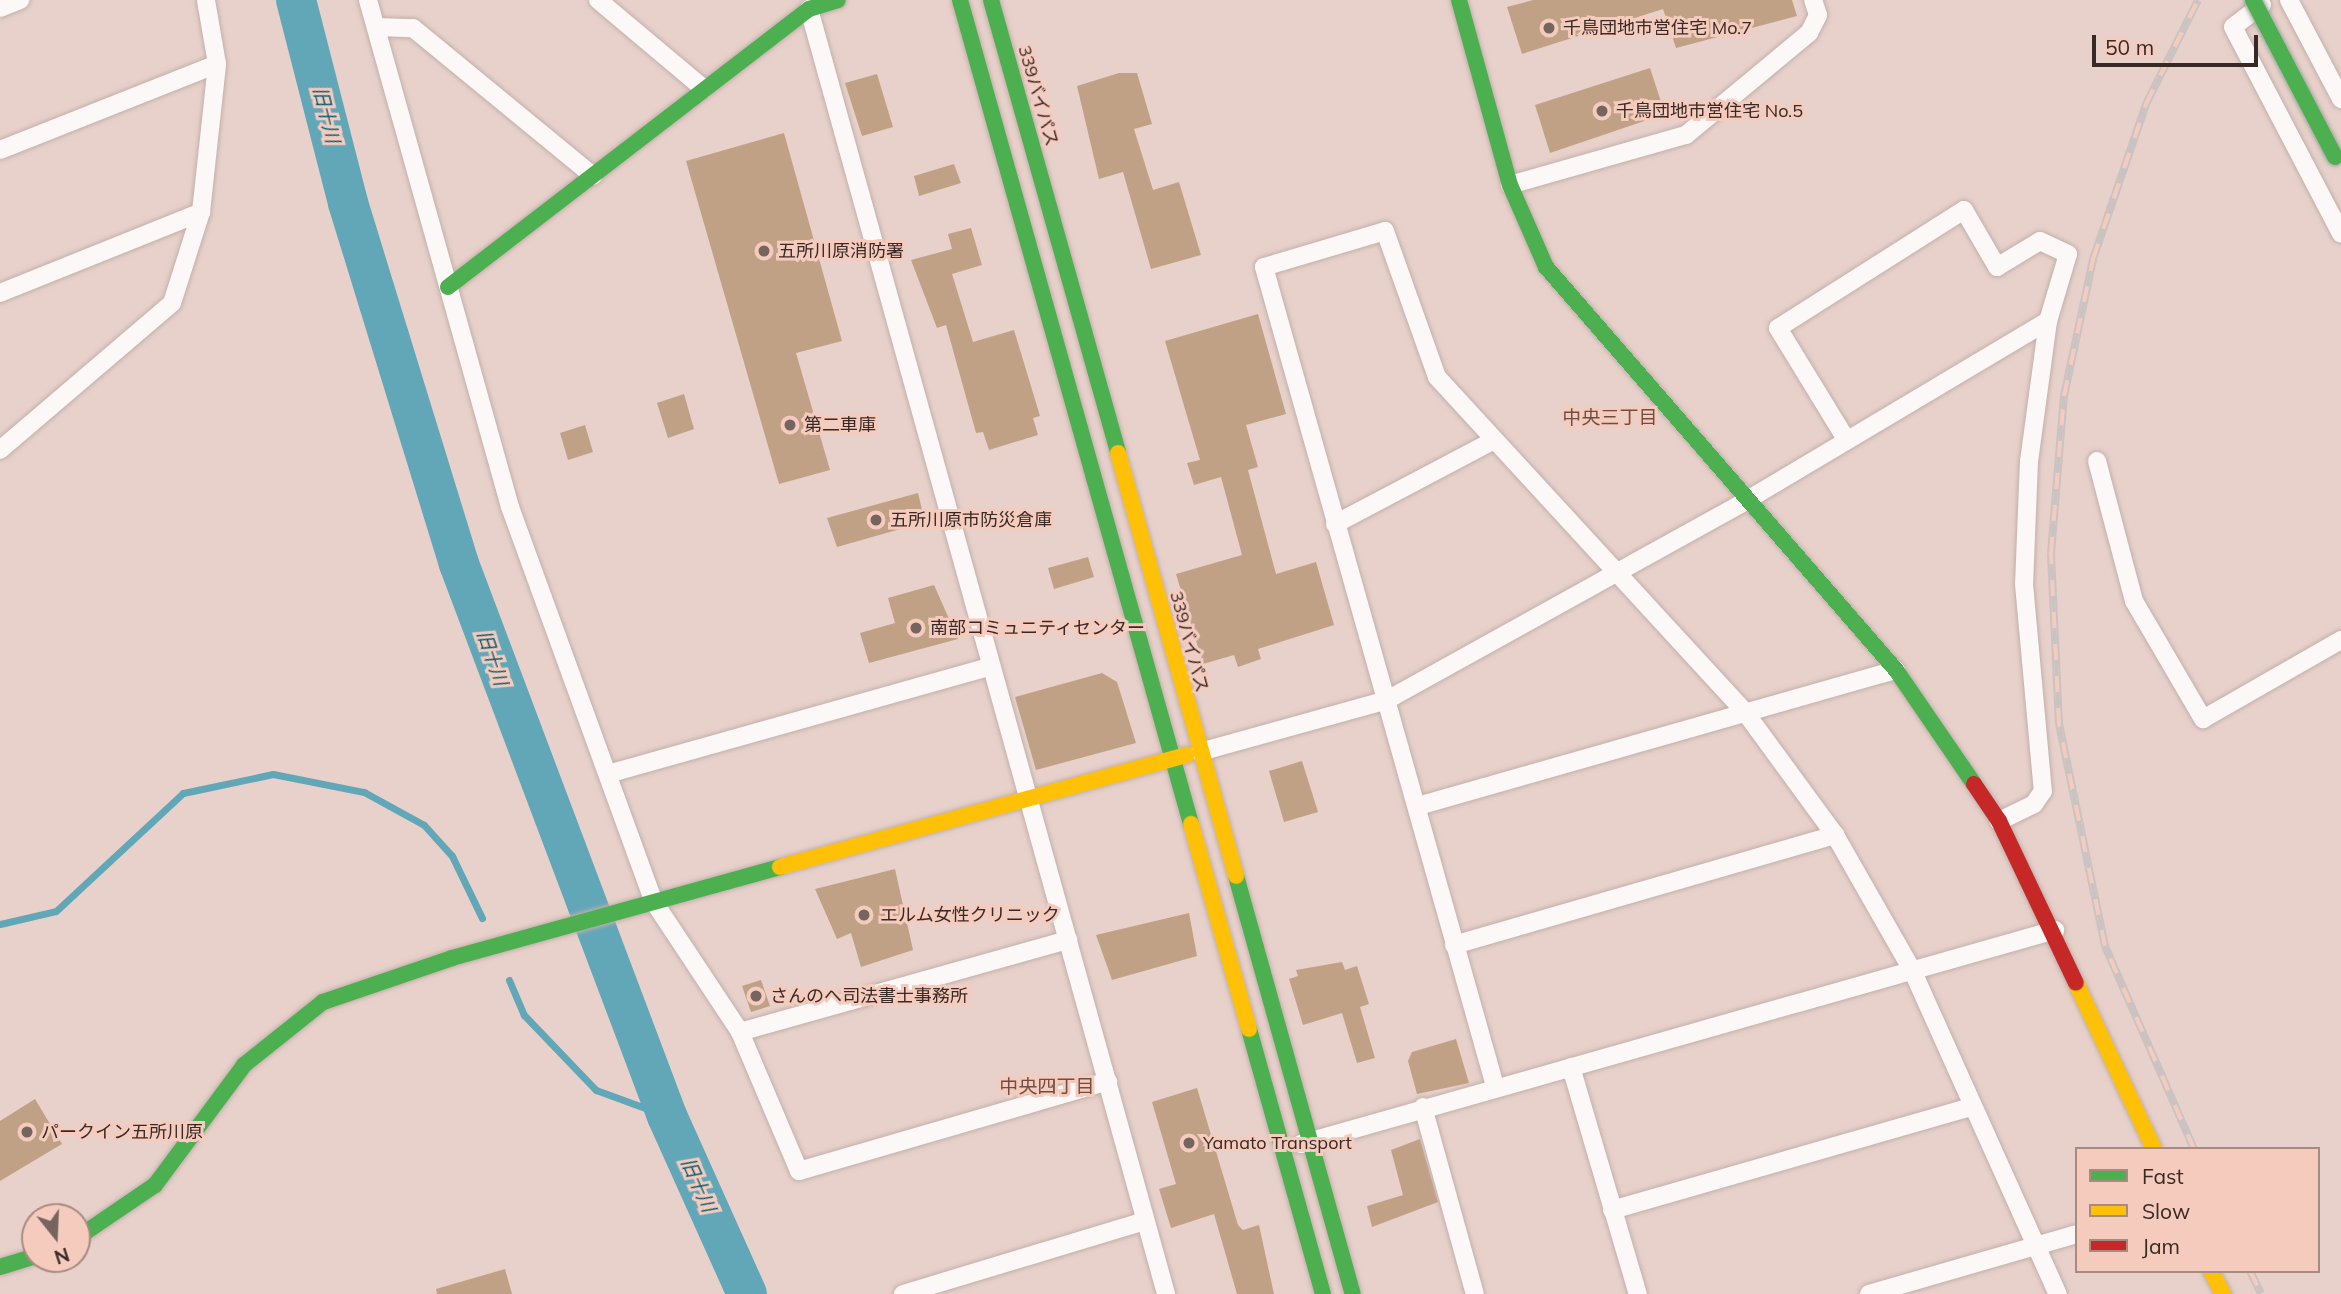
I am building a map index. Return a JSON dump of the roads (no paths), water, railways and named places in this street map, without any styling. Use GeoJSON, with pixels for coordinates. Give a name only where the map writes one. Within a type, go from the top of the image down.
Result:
{"type":"FeatureCollection","features":[{"type":"Feature","properties":{"kind":"main road"},"geometry":{"type":"LineString","coordinates":[[448,287],[809,9],[838,0]]}},
{"type":"Feature","properties":{"kind":"main road"},"geometry":{"type":"LineString","coordinates":[[960,0],[1170,760],[1323,1294]]}},
{"type":"Feature","properties":{"kind":"main road","name":"339バイパス"},"geometry":{"type":"LineString","coordinates":[[991,0],[1353,1294]]}},
{"type":"Feature","properties":{"kind":"main road"},"geometry":{"type":"LineString","coordinates":[[1459,0],[1510,185],[1546,267],[1577,308],[1749,499],[1896,670],[1999,821],[2055,929],[2153,1147]]}},
{"type":"Feature","properties":{"kind":"main road"},"geometry":{"type":"LineString","coordinates":[[2253,0],[2335,157]]}},
{"type":"Feature","properties":{"kind":"main road"},"geometry":{"type":"LineString","coordinates":[[91,1228],[155,1185],[244,1065],[283,1031],[323,1002],[452,958],[1200,752]]}},
{"type":"Feature","properties":{"kind":"main road"},"geometry":{"type":"LineString","coordinates":[[0,1267],[21,1260]]}},
{"type":"Feature","properties":{"kind":"main road"},"geometry":{"type":"LineString","coordinates":[[2212,1273],[2223,1294]]}},
{"type":"Feature","properties":{"kind":"street"},"geometry":{"type":"LineString","coordinates":[[0,8],[20,0]]}},
{"type":"Feature","properties":{"kind":"street"},"geometry":{"type":"LineString","coordinates":[[0,450],[172,303],[201,212],[217,64],[206,0]]}},
{"type":"Feature","properties":{"kind":"street"},"geometry":{"type":"LineString","coordinates":[[369,0],[510,507],[608,774],[646,904],[740,1032],[799,1171],[1108,1081]]}},
{"type":"Feature","properties":{"kind":"street"},"geometry":{"type":"LineString","coordinates":[[1510,185],[1686,135],[1809,33],[1818,15],[1813,0]]}},
{"type":"Feature","properties":{"kind":"street"},"geometry":{"type":"LineString","coordinates":[[2269,0],[2233,27],[2341,234]]}},
{"type":"Feature","properties":{"kind":"street"},"geometry":{"type":"LineString","coordinates":[[2289,0],[2341,99]]}},
{"type":"Feature","properties":{"kind":"street"},"geometry":{"type":"LineString","coordinates":[[606,2],[704,89]]}},
{"type":"Feature","properties":{"kind":"street"},"geometry":{"type":"LineString","coordinates":[[809,9],[1166,1294]]}},
{"type":"Feature","properties":{"kind":"street"},"geometry":{"type":"LineString","coordinates":[[376,27],[413,28],[593,176]]}},
{"type":"Feature","properties":{"kind":"street"},"geometry":{"type":"LineString","coordinates":[[0,150],[217,64]]}},
{"type":"Feature","properties":{"kind":"street"},"geometry":{"type":"LineString","coordinates":[[1846,439],[1778,328],[1964,211],[1997,267],[2040,242],[2068,254],[2048,321],[2029,461],[2024,584],[2043,791],[2034,804],[1999,821]]}},
{"type":"Feature","properties":{"kind":"street"},"geometry":{"type":"LineString","coordinates":[[0,293],[201,212]]}},
{"type":"Feature","properties":{"kind":"street"},"geometry":{"type":"LineString","coordinates":[[1495,1086],[1264,267],[1385,231],[1437,377],[1745,712],[1835,835],[1913,972],[1971,1107],[2058,1294]]}},
{"type":"Feature","properties":{"kind":"street"},"geometry":{"type":"LineString","coordinates":[[1200,752],[1387,700],[1749,499],[2048,321]]}},
{"type":"Feature","properties":{"kind":"street"},"geometry":{"type":"LineString","coordinates":[[1335,524],[1494,440]]}},
{"type":"Feature","properties":{"kind":"street"},"geometry":{"type":"LineString","coordinates":[[2097,461],[2134,601],[2203,719],[2341,640]]}},
{"type":"Feature","properties":{"kind":"street"},"geometry":{"type":"LineString","coordinates":[[608,774],[991,666]]}},
{"type":"Feature","properties":{"kind":"street"},"geometry":{"type":"LineString","coordinates":[[1418,806],[1896,670]]}},
{"type":"Feature","properties":{"kind":"street"},"geometry":{"type":"LineString","coordinates":[[1454,945],[1835,835]]}},
{"type":"Feature","properties":{"kind":"street"},"geometry":{"type":"LineString","coordinates":[[1283,1149],[1495,1086],[1913,972],[2055,929]]}},
{"type":"Feature","properties":{"kind":"street"},"geometry":{"type":"LineString","coordinates":[[740,1032],[1068,940]]}},
{"type":"Feature","properties":{"kind":"street"},"geometry":{"type":"LineString","coordinates":[[1571,1067],[1638,1294]]}},
{"type":"Feature","properties":{"kind":"street"},"geometry":{"type":"LineString","coordinates":[[1423,1107],[1475,1294]]}},
{"type":"Feature","properties":{"kind":"street"},"geometry":{"type":"LineString","coordinates":[[1612,1210],[1971,1107]]}},
{"type":"Feature","properties":{"kind":"street"},"geometry":{"type":"LineString","coordinates":[[903,1294],[1145,1221]]}},
{"type":"Feature","properties":{"kind":"street"},"geometry":{"type":"LineString","coordinates":[[1869,1294],[2075,1235]]}},
{"type":"Feature","properties":{"kind":"waterway","name":"旧十川"},"geometry":{"type":"LineString","coordinates":[[296,0],[348,203],[459,564],[667,1116],[747,1294]]}},
{"type":"Feature","properties":{"kind":"waterway"},"geometry":{"type":"LineString","coordinates":[[0,924],[56,911],[183,793],[273,774],[364,792],[424,825],[452,856],[482,918]]}},
{"type":"Feature","properties":{"kind":"waterway"},"geometry":{"type":"LineString","coordinates":[[509,980],[524,1015],[596,1090],[667,1116]]}},
{"type":"Feature","properties":{"kind":"railway"},"geometry":{"type":"LineString","coordinates":[[2193,1147],[2105,946],[2059,724],[2051,553],[2064,396],[2093,259],[2146,104],[2198,0]]}},
{"type":"Feature","properties":{"kind":"railway"},"geometry":{"type":"LineString","coordinates":[[2251,1273],[2261,1294]]}},
{"type":"Feature","properties":{"kind":"place","name":"千鳥団地市営住宅 Mo.7"},"geometry":{"type":"Point","coordinates":[1549,28]}},
{"type":"Feature","properties":{"kind":"place","name":"千鳥団地市営住宅 No.5"},"geometry":{"type":"Point","coordinates":[1602,111]}},
{"type":"Feature","properties":{"kind":"place","name":"五所川原消防署"},"geometry":{"type":"Point","coordinates":[764,251]}},
{"type":"Feature","properties":{"kind":"place","name":"第二車庫"},"geometry":{"type":"Point","coordinates":[790,425]}},
{"type":"Feature","properties":{"kind":"place","name":"五所川原市防災倉庫"},"geometry":{"type":"Point","coordinates":[876,520]}},
{"type":"Feature","properties":{"kind":"place","name":"南部コミュニティセンター"},"geometry":{"type":"Point","coordinates":[916,628]}},
{"type":"Feature","properties":{"kind":"place","name":"エルム女性クリニック"},"geometry":{"type":"Point","coordinates":[864,915]}},
{"type":"Feature","properties":{"kind":"place","name":"さんのへ司法書士事務所"},"geometry":{"type":"Point","coordinates":[756,996]}},
{"type":"Feature","properties":{"kind":"place","name":"パークイン五所川原"},"geometry":{"type":"Point","coordinates":[27,1132]}},
{"type":"Feature","properties":{"kind":"place","name":"Yamato Transport"},"geometry":{"type":"Point","coordinates":[1189,1143]}},
{"type":"Feature","properties":{"kind":"district","name":"中央三丁目"},"geometry":{"type":"Point","coordinates":[1610,418]}},
{"type":"Feature","properties":{"kind":"district","name":"中央四丁目"},"geometry":{"type":"Point","coordinates":[1047,1087]}}]}
